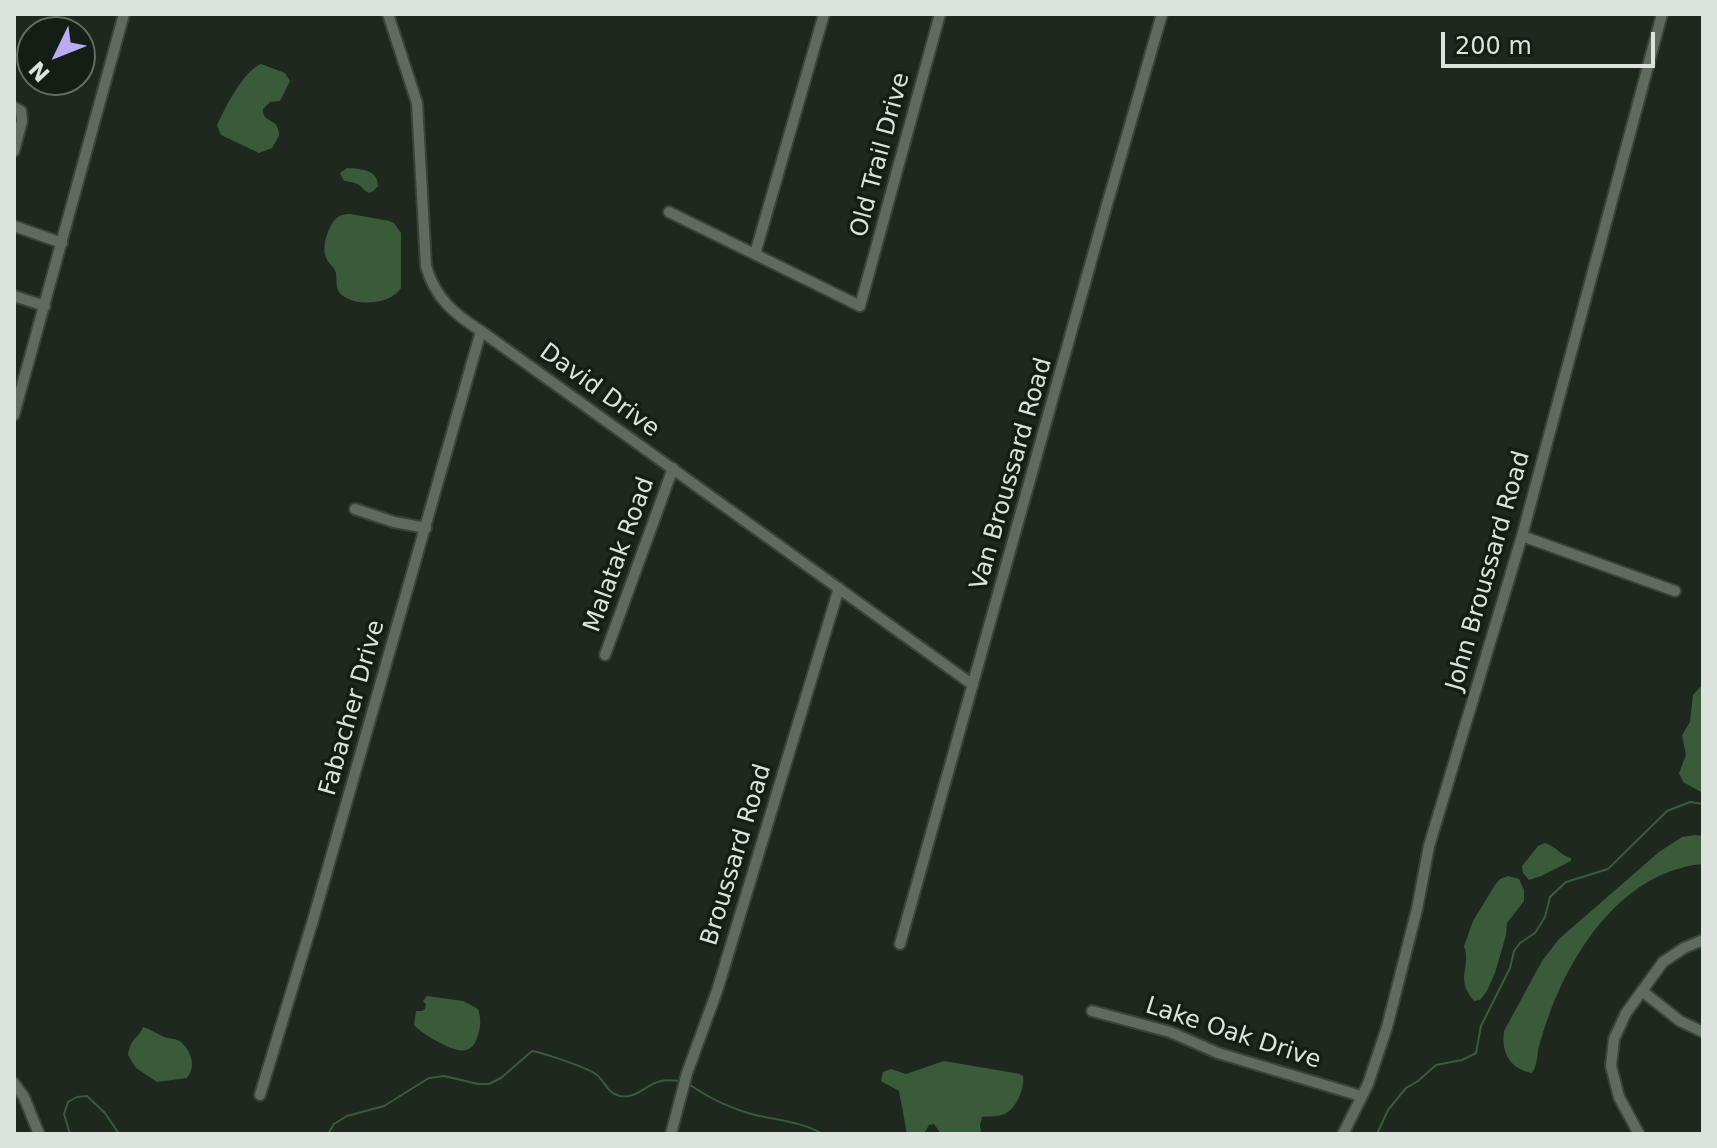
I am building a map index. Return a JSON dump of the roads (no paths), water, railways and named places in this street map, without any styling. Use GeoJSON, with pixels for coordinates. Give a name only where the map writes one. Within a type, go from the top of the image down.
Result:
{"type":"FeatureCollection","features":[{"type":"Feature","properties":{"kind":"street"},"geometry":{"type":"LineString","coordinates":[[14,415],[124,14]]}},
{"type":"Feature","properties":{"kind":"street","name":"David Drive"},"geometry":{"type":"LineString","coordinates":[[388,14],[417,103],[424,258],[433,287],[445,304],[460,318],[973,685]]}},
{"type":"Feature","properties":{"kind":"street"},"geometry":{"type":"LineString","coordinates":[[669,212],[755,254],[824,14]]}},
{"type":"Feature","properties":{"kind":"street","name":"Old Trail Drive"},"geometry":{"type":"LineString","coordinates":[[755,254],[860,306],[940,14]]}},
{"type":"Feature","properties":{"kind":"street","name":"Van Broussard Road"},"geometry":{"type":"LineString","coordinates":[[900,944],[1162,14]]}},
{"type":"Feature","properties":{"kind":"street","name":"John Broussard Road"},"geometry":{"type":"LineString","coordinates":[[1343,1134],[1374,1069],[1387,1027],[1417,909],[1429,846],[1522,536],[1662,14]]}},
{"type":"Feature","properties":{"kind":"street"},"geometry":{"type":"LineString","coordinates":[[14,151],[22,121],[18,109]]}},
{"type":"Feature","properties":{"kind":"street"},"geometry":{"type":"LineString","coordinates":[[14,226],[62,243]]}},
{"type":"Feature","properties":{"kind":"street"},"geometry":{"type":"LineString","coordinates":[[14,296],[45,306]]}},
{"type":"Feature","properties":{"kind":"street","name":"Fabacher Drive"},"geometry":{"type":"LineString","coordinates":[[260,1095],[481,331]]}},
{"type":"Feature","properties":{"kind":"street","name":"Malatak Road"},"geometry":{"type":"LineString","coordinates":[[605,655],[673,468]]}},
{"type":"Feature","properties":{"kind":"street"},"geometry":{"type":"LineString","coordinates":[[355,509],[394,522],[426,528]]}},
{"type":"Feature","properties":{"kind":"street"},"geometry":{"type":"LineString","coordinates":[[1522,536],[1675,591]]}},
{"type":"Feature","properties":{"kind":"street","name":"Broussard Road"},"geometry":{"type":"LineString","coordinates":[[671,1134],[687,1073],[721,976],[839,588]]}},
{"type":"Feature","properties":{"kind":"street"},"geometry":{"type":"LineString","coordinates":[[1639,1134],[1619,1097],[1611,1066],[1614,1039],[1626,1013],[1663,962],[1703,940]]}},
{"type":"Feature","properties":{"kind":"street"},"geometry":{"type":"LineString","coordinates":[[1642,991],[1680,1021],[1703,1032]]}},
{"type":"Feature","properties":{"kind":"street","name":"Lake Oak Drive"},"geometry":{"type":"LineString","coordinates":[[1092,1011],[1170,1032],[1218,1053],[1361,1096]]}},
{"type":"Feature","properties":{"kind":"street"},"geometry":{"type":"LineString","coordinates":[[14,1083],[24,1097],[39,1134]]}},
{"type":"Feature","properties":{"kind":"waterway"},"geometry":{"type":"LineString","coordinates":[[1377,1134],[1388,1110],[1406,1088],[1436,1065],[1462,1060],[1476,1053],[1481,1026],[1510,968],[1514,951],[1535,933],[1545,917],[1550,897],[1566,882],[1608,869],[1667,811],[1690,802],[1703,804]]}},
{"type":"Feature","properties":{"kind":"waterway"},"geometry":{"type":"LineString","coordinates":[[328,1134],[334,1124],[347,1116],[384,1106],[429,1078],[444,1076],[489,1084],[501,1078],[532,1051],[592,1072],[612,1093],[620,1096],[631,1095],[663,1080],[680,1081]]}},
{"type":"Feature","properties":{"kind":"waterway"},"geometry":{"type":"LineString","coordinates":[[690,1085],[738,1110],[798,1124],[823,1134]]}},
{"type":"Feature","properties":{"kind":"waterway"},"geometry":{"type":"LineString","coordinates":[[70,1134],[64,1114],[68,1102],[87,1096],[105,1113],[119,1134]]}}]}
